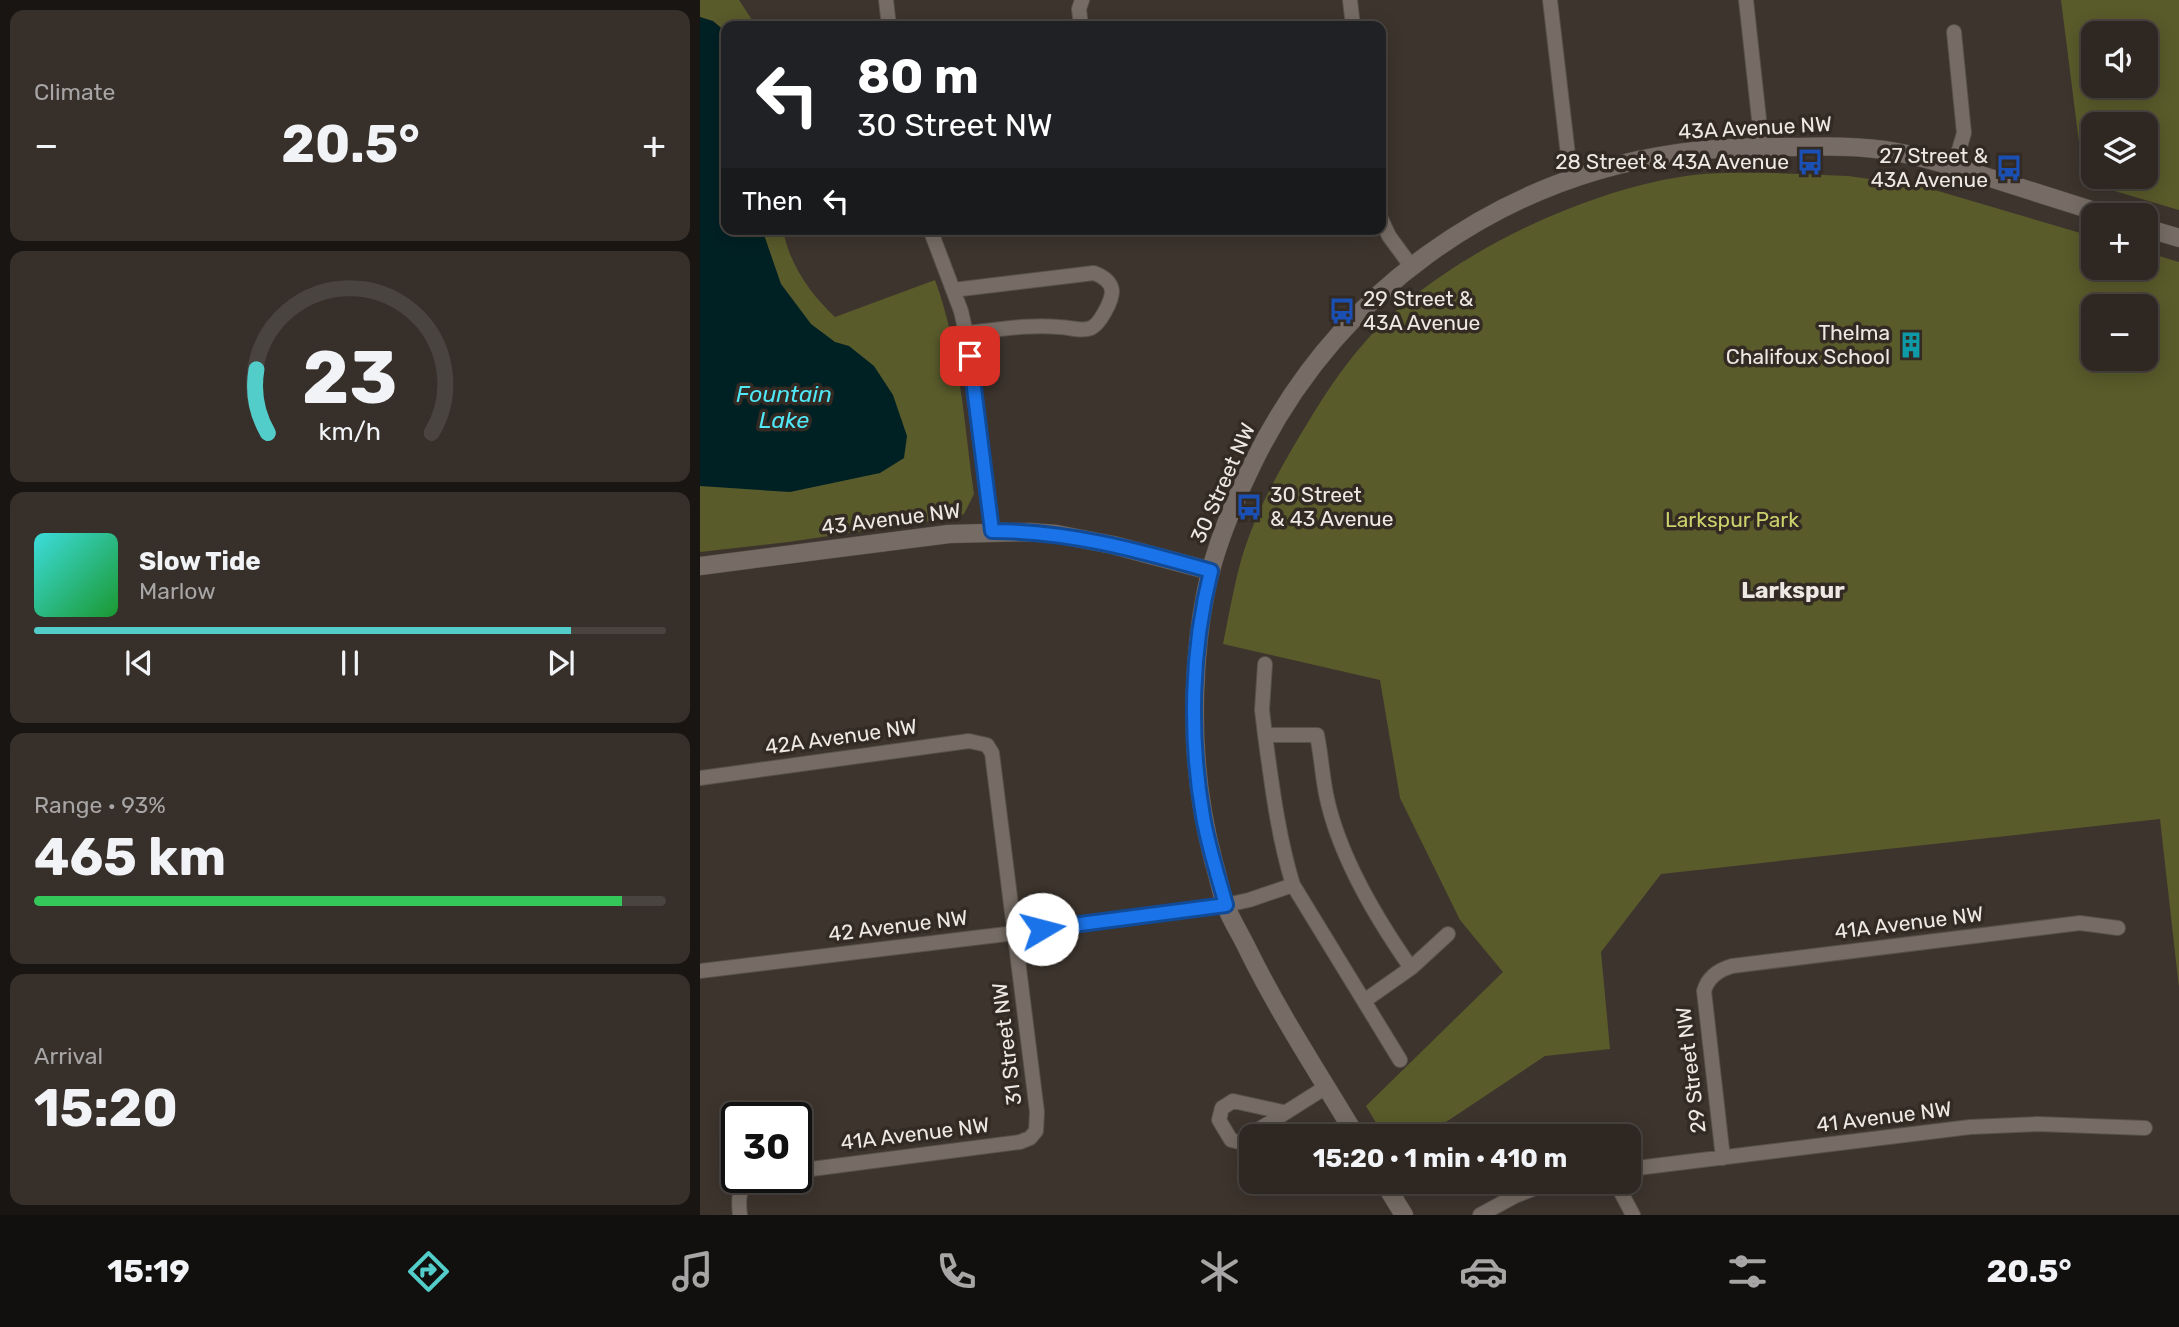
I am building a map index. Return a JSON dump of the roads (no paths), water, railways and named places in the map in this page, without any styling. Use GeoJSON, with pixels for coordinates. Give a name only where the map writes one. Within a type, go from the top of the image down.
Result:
{"type":"FeatureCollection","features":[{"type":"Feature","properties":{"kind":"street"},"geometry":{"type":"LineString","coordinates":[[886,0],[888,21]]}},
{"type":"Feature","properties":{"kind":"street"},"geometry":{"type":"LineString","coordinates":[[1080,21],[1079,9],[1082,0]]}},
{"type":"Feature","properties":{"kind":"street"},"geometry":{"type":"LineString","coordinates":[[1350,0],[1352,21]]}},
{"type":"Feature","properties":{"kind":"street"},"geometry":{"type":"LineString","coordinates":[[1550,0],[1568,155],[1576,177]]}},
{"type":"Feature","properties":{"kind":"street"},"geometry":{"type":"LineString","coordinates":[[1746,0],[1760,147]]}},
{"type":"Feature","properties":{"kind":"street"},"geometry":{"type":"LineString","coordinates":[[1954,32],[1964,133],[1954,167]]}},
{"type":"Feature","properties":{"kind":"street","name":"43A Avenue NW"},"geometry":{"type":"LineString","coordinates":[[1357,314],[1411,266],[1457,233],[1492,213],[1576,177],[1622,164],[1680,153],[1760,147],[1881,149],[1954,167],[2081,207]]}},
{"type":"Feature","properties":{"kind":"street"},"geometry":{"type":"LineString","coordinates":[[1386,230],[1411,266]]}},
{"type":"Feature","properties":{"kind":"street"},"geometry":{"type":"LineString","coordinates":[[2158,232],[2179,238]]}},
{"type":"Feature","properties":{"kind":"street"},"geometry":{"type":"LineString","coordinates":[[932,235],[966,333],[992,531]]}},
{"type":"Feature","properties":{"kind":"street"},"geometry":{"type":"LineString","coordinates":[[953,290],[1094,273],[1108,281],[1111,286],[1109,303],[1096,325],[1089,329],[1044,326],[966,333]]}},
{"type":"Feature","properties":{"kind":"street","name":"30 Street NW"},"geometry":{"type":"LineString","coordinates":[[1349,1124],[1273,999],[1226,905],[1203,819],[1195,756],[1196,661],[1205,592],[1227,520],[1261,447],[1302,378],[1357,314]]}},
{"type":"Feature","properties":{"kind":"street","name":"43 Avenue NW"},"geometry":{"type":"LineString","coordinates":[[700,566],[949,534],[1028,531],[1084,538],[1211,571]]}},
{"type":"Feature","properties":{"kind":"street"},"geometry":{"type":"LineString","coordinates":[[1265,664],[1262,710],[1265,735],[1276,814],[1293,885],[1400,1060]]}},
{"type":"Feature","properties":{"kind":"street"},"geometry":{"type":"LineString","coordinates":[[1265,735],[1317,735],[1326,793],[1338,835],[1387,934],[1411,968]]}},
{"type":"Feature","properties":{"kind":"street","name":"42A Avenue NW"},"geometry":{"type":"LineString","coordinates":[[700,778],[969,741],[987,745]]}},
{"type":"Feature","properties":{"kind":"street","name":"31 Street NW"},"geometry":{"type":"LineString","coordinates":[[987,745],[992,753],[1015,933],[1037,1112],[1036,1131]]}},
{"type":"Feature","properties":{"kind":"street","name":"42 Avenue NW"},"geometry":{"type":"LineString","coordinates":[[700,971],[1226,905],[1293,885]]}},
{"type":"Feature","properties":{"kind":"street","name":"41A Avenue NW"},"geometry":{"type":"LineString","coordinates":[[1709,978],[1726,968],[1745,964],[2080,923],[2118,928]]}},
{"type":"Feature","properties":{"kind":"street"},"geometry":{"type":"LineString","coordinates":[[1364,1001],[1411,968],[1448,934]]}},
{"type":"Feature","properties":{"kind":"street","name":"29 Street NW"},"geometry":{"type":"LineString","coordinates":[[1709,978],[1703,991],[1723,1158]]}},
{"type":"Feature","properties":{"kind":"street"},"geometry":{"type":"LineString","coordinates":[[1283,1112],[1326,1087]]}},
{"type":"Feature","properties":{"kind":"street","name":"41 Avenue NW"},"geometry":{"type":"LineString","coordinates":[[1641,1168],[1999,1125],[2145,1128]]}},
{"type":"Feature","properties":{"kind":"street","name":"41A Avenue NW"},"geometry":{"type":"LineString","coordinates":[[812,1169],[1020,1142],[1030,1138],[1036,1131]]}},
{"type":"Feature","properties":{"kind":"street"},"geometry":{"type":"LineString","coordinates":[[740,1215],[738,1198],[741,1193]]}},
{"type":"Feature","properties":{"kind":"street"},"geometry":{"type":"LineString","coordinates":[[1391,1194],[1404,1215]]}},
{"type":"Feature","properties":{"kind":"street"},"geometry":{"type":"LineString","coordinates":[[1480,1215],[1520,1194]]}},
{"type":"Feature","properties":{"kind":"street"},"geometry":{"type":"LineString","coordinates":[[1622,1194],[1633,1215]]}},
{"type":"Feature","properties":{"kind":"water","name":"Fountain Lake"},"geometry":{"type":"Polygon","coordinates":[[[700,17],[713,21],[721,28],[721,235],[764,235],[781,284],[811,324],[835,342],[849,346],[874,366],[893,395],[907,436],[904,458],[880,473],[790,492],[700,486],[700,17]]]}},
{"type":"Feature","properties":{"kind":"place","name":"28 Street & 43A Avenue"},"geometry":{"type":"Point","coordinates":[1810,162]}},
{"type":"Feature","properties":{"kind":"place","name":"27 Street & 43A Avenue"},"geometry":{"type":"Point","coordinates":[2009,168]}},
{"type":"Feature","properties":{"kind":"place","name":"29 Street & 43A Avenue"},"geometry":{"type":"Point","coordinates":[1342,311]}},
{"type":"Feature","properties":{"kind":"place","name":"Thelma Chalifoux School"},"geometry":{"type":"Point","coordinates":[1911,345]}},
{"type":"Feature","properties":{"kind":"place","name":"30 Street & 43 Avenue"},"geometry":{"type":"Point","coordinates":[1249,507]}},
{"type":"Feature","properties":{"kind":"district","name":"Larkspur"},"geometry":{"type":"Point","coordinates":[1793,590]}},
{"type":"Feature","properties":{"kind":"park label","name":"Larkspur Park"},"geometry":{"type":"Point","coordinates":[1732,520]}}]}
